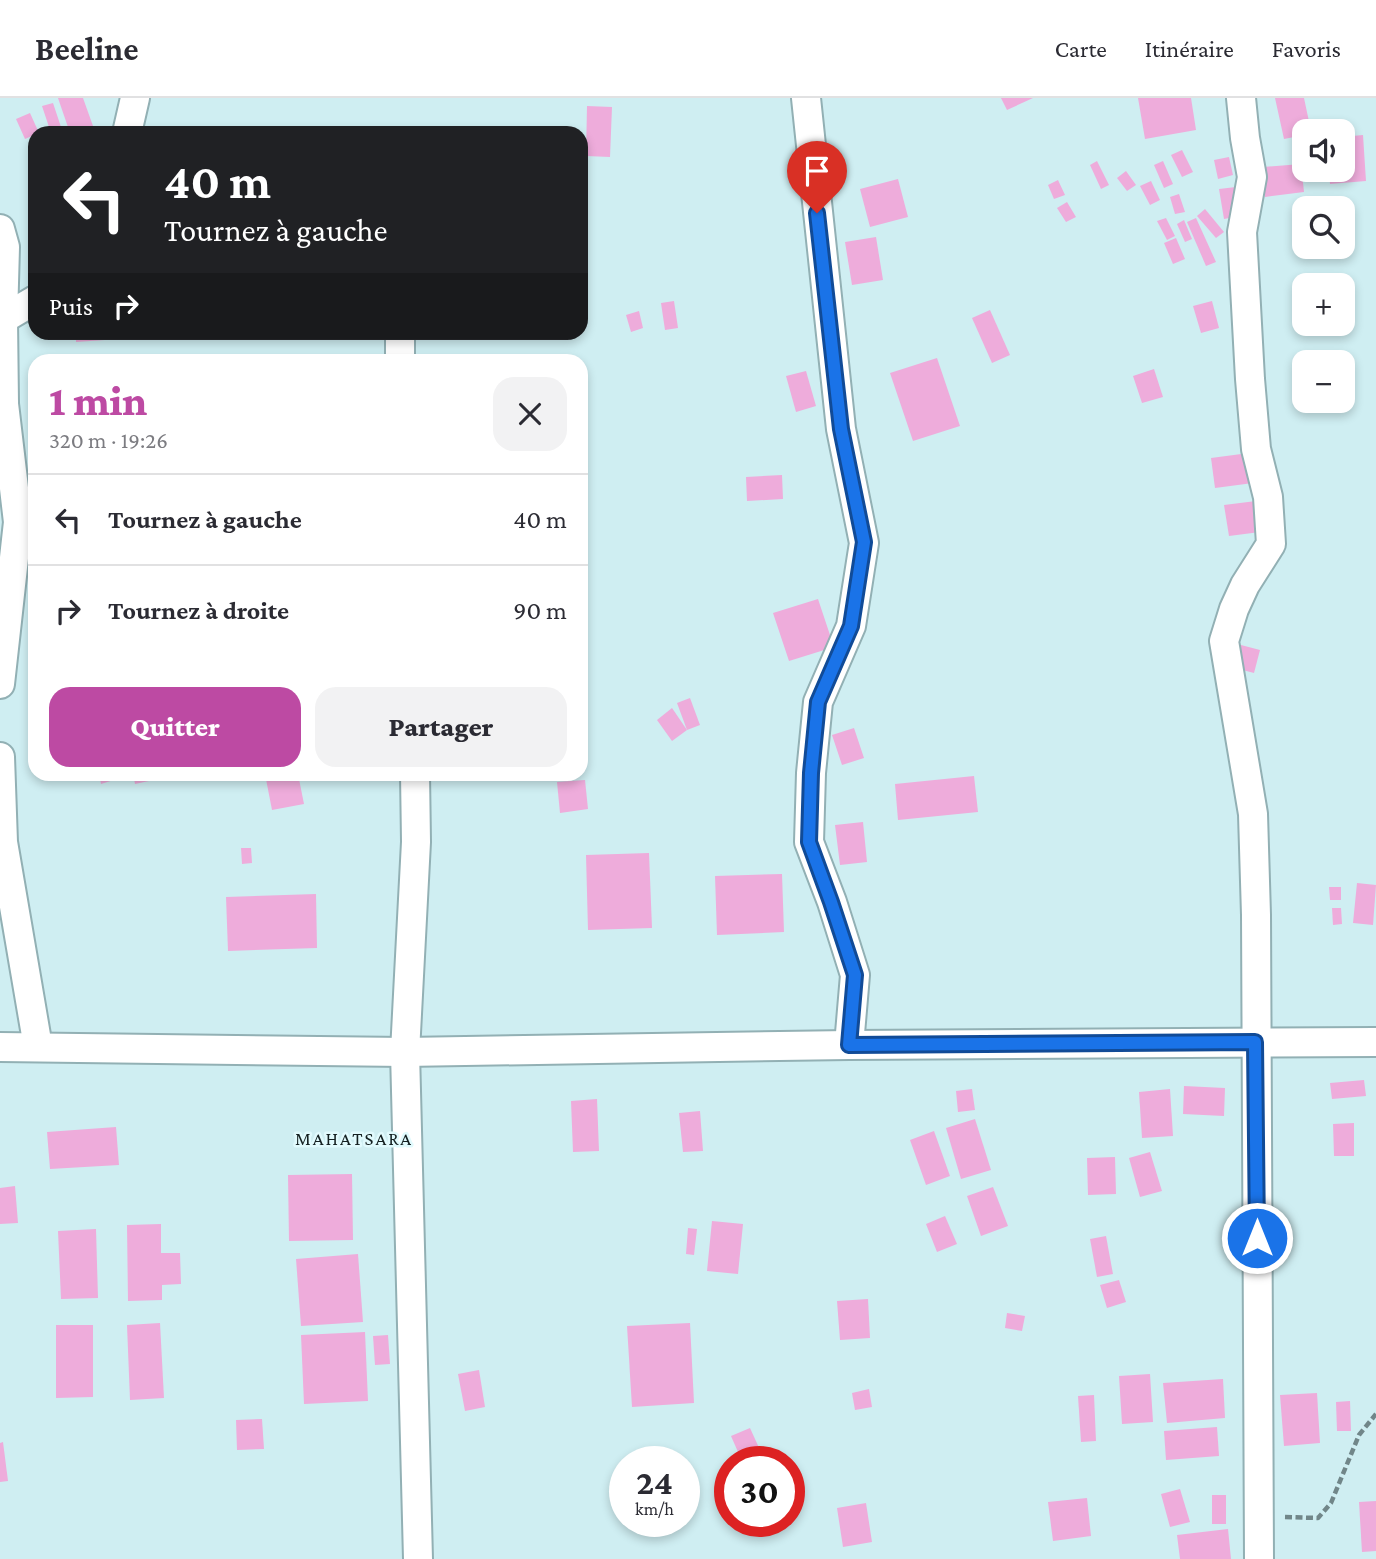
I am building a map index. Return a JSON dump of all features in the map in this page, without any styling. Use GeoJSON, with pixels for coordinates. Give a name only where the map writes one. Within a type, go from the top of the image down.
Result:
{"type":"FeatureCollection","features":[{"type":"Feature","properties":{"kind":"street"},"geometry":{"type":"LineString","coordinates":[[129,126],[135,98]]}},
{"type":"Feature","properties":{"kind":"street"},"geometry":{"type":"LineString","coordinates":[[806,98],[841,429],[864,542],[851,626],[818,702],[809,842],[855,975],[849,1045]]}},
{"type":"Feature","properties":{"kind":"street"},"geometry":{"type":"LineString","coordinates":[[1241,98],[1252,177],[1241,233],[1250,379],[1256,449],[1268,496],[1271,544],[1245,585],[1224,640],[1253,814],[1256,915],[1259,1559]]}},
{"type":"Feature","properties":{"kind":"street"},"geometry":{"type":"LineString","coordinates":[[0,229],[5,247],[2,402],[18,523],[0,684]]}},
{"type":"Feature","properties":{"kind":"street"},"geometry":{"type":"LineString","coordinates":[[3,319],[28,304]]}},
{"type":"Feature","properties":{"kind":"street"},"geometry":{"type":"LineString","coordinates":[[0,757],[3,842],[38,1046]]}},
{"type":"Feature","properties":{"kind":"street"},"geometry":{"type":"LineString","coordinates":[[415,781],[416,842],[405,1052],[418,1559]]}},
{"type":"Feature","properties":{"kind":"street"},"geometry":{"type":"LineString","coordinates":[[0,1047],[405,1052],[849,1045],[1376,1042]]}},
{"type":"Feature","properties":{"kind":"path"},"geometry":{"type":"LineString","coordinates":[[1260,1517],[1318,1518],[1331,1503],[1359,1435],[1376,1413]]}},
{"type":"Feature","properties":{"kind":"building"},"geometry":{"type":"Polygon","coordinates":[[[58,98],[83,98],[93,126],[68,126],[58,98]]]}},
{"type":"Feature","properties":{"kind":"building"},"geometry":{"type":"Polygon","coordinates":[[[1001,98],[1033,98],[1007,110],[1001,98]]]}},
{"type":"Feature","properties":{"kind":"building"},"geometry":{"type":"Polygon","coordinates":[[[1138,98],[1191,98],[1196,130],[1145,139],[1138,98]]]}},
{"type":"Feature","properties":{"kind":"building"},"geometry":{"type":"Polygon","coordinates":[[[1275,98],[1304,98],[1308,119],[1292,119],[1292,137],[1284,139],[1275,98]]]}},
{"type":"Feature","properties":{"kind":"building"},"geometry":{"type":"Polygon","coordinates":[[[53,103],[61,126],[49,126],[42,106],[53,103]]]}},
{"type":"Feature","properties":{"kind":"building"},"geometry":{"type":"Polygon","coordinates":[[[587,106],[612,107],[610,157],[588,156],[587,106]]]}},
{"type":"Feature","properties":{"kind":"building"},"geometry":{"type":"Polygon","coordinates":[[[30,113],[36,126],[28,126],[28,138],[25,139],[16,119],[30,113]]]}},
{"type":"Feature","properties":{"kind":"building"},"geometry":{"type":"Polygon","coordinates":[[[1363,135],[1366,181],[1355,182],[1355,136],[1363,135]]]}},
{"type":"Feature","properties":{"kind":"building"},"geometry":{"type":"Polygon","coordinates":[[[1182,150],[1193,172],[1182,177],[1171,155],[1182,150]]]}},
{"type":"Feature","properties":{"kind":"building"},"geometry":{"type":"Polygon","coordinates":[[[1229,157],[1233,175],[1218,179],[1214,160],[1229,157]]]}},
{"type":"Feature","properties":{"kind":"building"},"geometry":{"type":"Polygon","coordinates":[[[1097,161],[1109,185],[1101,189],[1090,165],[1097,161]]]}},
{"type":"Feature","properties":{"kind":"building"},"geometry":{"type":"Polygon","coordinates":[[[1163,161],[1173,184],[1164,188],[1154,165],[1163,161]]]}},
{"type":"Feature","properties":{"kind":"building"},"geometry":{"type":"Polygon","coordinates":[[[1292,165],[1292,182],[1303,182],[1304,192],[1265,197],[1263,167],[1292,165]]]}},
{"type":"Feature","properties":{"kind":"building"},"geometry":{"type":"Polygon","coordinates":[[[1126,171],[1136,185],[1127,191],[1117,178],[1126,171]]]}},
{"type":"Feature","properties":{"kind":"building"},"geometry":{"type":"Polygon","coordinates":[[[898,179],[908,217],[870,227],[860,189],[898,179]]]}},
{"type":"Feature","properties":{"kind":"building"},"geometry":{"type":"Polygon","coordinates":[[[1058,180],[1065,195],[1054,199],[1048,185],[1058,180]]]}},
{"type":"Feature","properties":{"kind":"building"},"geometry":{"type":"Polygon","coordinates":[[[1151,181],[1160,200],[1150,205],[1140,186],[1151,181]]]}},
{"type":"Feature","properties":{"kind":"building"},"geometry":{"type":"Polygon","coordinates":[[[1236,187],[1240,216],[1224,219],[1219,189],[1236,187]]]}},
{"type":"Feature","properties":{"kind":"building"},"geometry":{"type":"Polygon","coordinates":[[[1179,194],[1185,212],[1175,214],[1170,197],[1179,194]]]}},
{"type":"Feature","properties":{"kind":"building"},"geometry":{"type":"Polygon","coordinates":[[[1067,202],[1076,217],[1066,222],[1057,208],[1067,202]]]}},
{"type":"Feature","properties":{"kind":"building"},"geometry":{"type":"Polygon","coordinates":[[[1205,209],[1224,232],[1216,238],[1197,216],[1205,209]]]}},
{"type":"Feature","properties":{"kind":"building"},"geometry":{"type":"Polygon","coordinates":[[[1166,218],[1175,236],[1167,240],[1157,221],[1166,218]]]}},
{"type":"Feature","properties":{"kind":"building"},"geometry":{"type":"Polygon","coordinates":[[[1196,218],[1216,262],[1206,266],[1187,222],[1196,218]]]}},
{"type":"Feature","properties":{"kind":"building"},"geometry":{"type":"Polygon","coordinates":[[[1184,220],[1192,239],[1185,242],[1177,224],[1184,220]]]}},
{"type":"Feature","properties":{"kind":"building"},"geometry":{"type":"Polygon","coordinates":[[[876,237],[883,280],[852,285],[845,242],[876,237]]]}},
{"type":"Feature","properties":{"kind":"building"},"geometry":{"type":"Polygon","coordinates":[[[1176,238],[1185,259],[1173,264],[1164,243],[1176,238]]]}},
{"type":"Feature","properties":{"kind":"building"},"geometry":{"type":"Polygon","coordinates":[[[674,301],[678,328],[665,330],[661,303],[674,301]]]}},
{"type":"Feature","properties":{"kind":"building"},"geometry":{"type":"Polygon","coordinates":[[[1212,301],[1219,328],[1201,333],[1193,306],[1212,301]]]}},
{"type":"Feature","properties":{"kind":"building"},"geometry":{"type":"Polygon","coordinates":[[[990,310],[1010,355],[992,363],[972,318],[990,310]]]}},
{"type":"Feature","properties":{"kind":"building"},"geometry":{"type":"Polygon","coordinates":[[[639,311],[643,328],[631,332],[626,315],[639,311]]]}},
{"type":"Feature","properties":{"kind":"building"},"geometry":{"type":"Polygon","coordinates":[[[937,358],[960,426],[913,441],[890,373],[937,358]]]}},
{"type":"Feature","properties":{"kind":"building"},"geometry":{"type":"Polygon","coordinates":[[[1154,369],[1163,397],[1142,403],[1133,376],[1154,369]]]}},
{"type":"Feature","properties":{"kind":"building"},"geometry":{"type":"Polygon","coordinates":[[[806,371],[816,406],[796,412],[786,376],[806,371]]]}},
{"type":"Feature","properties":{"kind":"building"},"geometry":{"type":"Polygon","coordinates":[[[1249,453],[1253,483],[1215,488],[1211,458],[1249,453]]]}},
{"type":"Feature","properties":{"kind":"building"},"geometry":{"type":"Polygon","coordinates":[[[782,475],[783,499],[747,501],[746,477],[782,475]]]}},
{"type":"Feature","properties":{"kind":"building"},"geometry":{"type":"Polygon","coordinates":[[[1256,501],[1260,532],[1229,536],[1224,505],[1256,501]]]}},
{"type":"Feature","properties":{"kind":"building"},"geometry":{"type":"Polygon","coordinates":[[[818,599],[834,647],[789,661],[773,613],[818,599]]]}},
{"type":"Feature","properties":{"kind":"building"},"geometry":{"type":"Polygon","coordinates":[[[1241,645],[1260,650],[1254,673],[1235,668],[1241,645]]]}},
{"type":"Feature","properties":{"kind":"building"},"geometry":{"type":"Polygon","coordinates":[[[690,698],[700,725],[687,730],[677,703],[690,698]]]}},
{"type":"Feature","properties":{"kind":"building"},"geometry":{"type":"Polygon","coordinates":[[[672,708],[687,730],[672,741],[657,720],[672,708]]]}},
{"type":"Feature","properties":{"kind":"building"},"geometry":{"type":"Polygon","coordinates":[[[854,728],[864,758],[842,765],[832,735],[854,728]]]}},
{"type":"Feature","properties":{"kind":"building"},"geometry":{"type":"Polygon","coordinates":[[[974,776],[978,812],[898,820],[895,784],[974,776]]]}},
{"type":"Feature","properties":{"kind":"building"},"geometry":{"type":"Polygon","coordinates":[[[266,781],[299,781],[304,804],[272,810],[266,781]]]}},
{"type":"Feature","properties":{"kind":"building"},"geometry":{"type":"Polygon","coordinates":[[[585,781],[588,809],[560,813],[557,782],[585,781]]]}},
{"type":"Feature","properties":{"kind":"building"},"geometry":{"type":"Polygon","coordinates":[[[863,822],[867,862],[840,865],[835,825],[863,822]]]}},
{"type":"Feature","properties":{"kind":"building"},"geometry":{"type":"Polygon","coordinates":[[[241,848],[251,848],[252,863],[242,864],[241,848]]]}},
{"type":"Feature","properties":{"kind":"building"},"geometry":{"type":"Polygon","coordinates":[[[649,853],[652,928],[588,930],[586,855],[649,853]]]}},
{"type":"Feature","properties":{"kind":"building"},"geometry":{"type":"Polygon","coordinates":[[[782,874],[784,932],[717,935],[715,876],[782,874]]]}},
{"type":"Feature","properties":{"kind":"building"},"geometry":{"type":"Polygon","coordinates":[[[1357,883],[1376,885],[1373,925],[1353,923],[1357,883]]]}},
{"type":"Feature","properties":{"kind":"building"},"geometry":{"type":"Polygon","coordinates":[[[1329,887],[1341,887],[1341,900],[1330,900],[1329,887]]]}},
{"type":"Feature","properties":{"kind":"building"},"geometry":{"type":"Polygon","coordinates":[[[316,894],[317,948],[228,951],[226,897],[316,894]]]}},
{"type":"Feature","properties":{"kind":"building"},"geometry":{"type":"Polygon","coordinates":[[[1332,908],[1341,908],[1342,924],[1333,925],[1332,908]]]}},
{"type":"Feature","properties":{"kind":"building"},"geometry":{"type":"Polygon","coordinates":[[[1364,1080],[1366,1096],[1332,1099],[1330,1083],[1364,1080]]]}},
{"type":"Feature","properties":{"kind":"building"},"geometry":{"type":"Polygon","coordinates":[[[1184,1086],[1225,1088],[1224,1116],[1183,1114],[1184,1086]]]}},
{"type":"Feature","properties":{"kind":"building"},"geometry":{"type":"Polygon","coordinates":[[[972,1089],[975,1110],[958,1112],[956,1091],[972,1089]]]}},
{"type":"Feature","properties":{"kind":"building"},"geometry":{"type":"Polygon","coordinates":[[[1170,1089],[1173,1136],[1142,1138],[1139,1092],[1170,1089]]]}},
{"type":"Feature","properties":{"kind":"building"},"geometry":{"type":"Polygon","coordinates":[[[597,1099],[599,1151],[573,1152],[571,1101],[597,1099]]]}},
{"type":"Feature","properties":{"kind":"building"},"geometry":{"type":"Polygon","coordinates":[[[700,1111],[703,1151],[683,1152],[679,1113],[700,1111]]]}},
{"type":"Feature","properties":{"kind":"building"},"geometry":{"type":"Polygon","coordinates":[[[975,1119],[991,1170],[961,1179],[946,1128],[975,1119]]]}},
{"type":"Feature","properties":{"kind":"building"},"geometry":{"type":"Polygon","coordinates":[[[1354,1123],[1354,1156],[1334,1156],[1333,1124],[1354,1123]]]}},
{"type":"Feature","properties":{"kind":"building"},"geometry":{"type":"Polygon","coordinates":[[[116,1127],[119,1165],[50,1169],[47,1132],[116,1127]]]}},
{"type":"Feature","properties":{"kind":"building"},"geometry":{"type":"Polygon","coordinates":[[[934,1131],[950,1176],[926,1185],[910,1140],[934,1131]]]}},
{"type":"Feature","properties":{"kind":"building"},"geometry":{"type":"Polygon","coordinates":[[[1150,1152],[1162,1191],[1140,1197],[1129,1158],[1150,1152]]]}},
{"type":"Feature","properties":{"kind":"building"},"geometry":{"type":"Polygon","coordinates":[[[1115,1157],[1116,1194],[1088,1195],[1087,1158],[1115,1157]]]}},
{"type":"Feature","properties":{"kind":"building"},"geometry":{"type":"Polygon","coordinates":[[[352,1174],[353,1240],[289,1241],[288,1175],[352,1174]]]}},
{"type":"Feature","properties":{"kind":"building"},"geometry":{"type":"Polygon","coordinates":[[[15,1186],[18,1223],[0,1224],[0,1188],[15,1186]]]}},
{"type":"Feature","properties":{"kind":"building"},"geometry":{"type":"Polygon","coordinates":[[[993,1187],[1008,1226],[981,1236],[967,1196],[993,1187]]]}},
{"type":"Feature","properties":{"kind":"building"},"geometry":{"type":"Polygon","coordinates":[[[945,1216],[957,1244],[937,1252],[926,1224],[945,1216]]]}},
{"type":"Feature","properties":{"kind":"building"},"geometry":{"type":"Polygon","coordinates":[[[712,1221],[743,1224],[738,1274],[707,1271],[712,1221]]]}},
{"type":"Feature","properties":{"kind":"building"},"geometry":{"type":"Polygon","coordinates":[[[161,1224],[161,1253],[180,1253],[181,1284],[162,1285],[162,1300],[128,1301],[127,1225],[161,1224]]]}},
{"type":"Feature","properties":{"kind":"building"},"geometry":{"type":"Polygon","coordinates":[[[688,1228],[697,1229],[694,1255],[686,1254],[688,1228]]]}},
{"type":"Feature","properties":{"kind":"building"},"geometry":{"type":"Polygon","coordinates":[[[96,1229],[98,1298],[61,1299],[58,1231],[96,1229]]]}},
{"type":"Feature","properties":{"kind":"building"},"geometry":{"type":"Polygon","coordinates":[[[1106,1236],[1113,1274],[1097,1277],[1090,1239],[1106,1236]]]}},
{"type":"Feature","properties":{"kind":"building"},"geometry":{"type":"Polygon","coordinates":[[[358,1254],[363,1322],[301,1326],[296,1259],[358,1254]]]}},
{"type":"Feature","properties":{"kind":"building"},"geometry":{"type":"Polygon","coordinates":[[[1119,1280],[1126,1302],[1107,1308],[1100,1285],[1119,1280]]]}},
{"type":"Feature","properties":{"kind":"building"},"geometry":{"type":"Polygon","coordinates":[[[868,1299],[870,1338],[840,1340],[837,1301],[868,1299]]]}},
{"type":"Feature","properties":{"kind":"building"},"geometry":{"type":"Polygon","coordinates":[[[1007,1313],[1025,1316],[1022,1331],[1005,1328],[1007,1313]]]}},
{"type":"Feature","properties":{"kind":"building"},"geometry":{"type":"Polygon","coordinates":[[[160,1323],[164,1398],[130,1400],[127,1325],[160,1323]]]}},
{"type":"Feature","properties":{"kind":"building"},"geometry":{"type":"Polygon","coordinates":[[[690,1323],[694,1403],[632,1407],[627,1326],[690,1323]]]}},
{"type":"Feature","properties":{"kind":"building"},"geometry":{"type":"Polygon","coordinates":[[[56,1325],[93,1325],[93,1397],[56,1398],[56,1325]]]}},
{"type":"Feature","properties":{"kind":"building"},"geometry":{"type":"Polygon","coordinates":[[[365,1332],[368,1401],[304,1404],[301,1335],[365,1332]]]}},
{"type":"Feature","properties":{"kind":"building"},"geometry":{"type":"Polygon","coordinates":[[[388,1335],[390,1364],[375,1365],[373,1336],[388,1335]]]}},
{"type":"Feature","properties":{"kind":"building"},"geometry":{"type":"Polygon","coordinates":[[[479,1370],[485,1407],[465,1411],[458,1374],[479,1370]]]}},
{"type":"Feature","properties":{"kind":"building"},"geometry":{"type":"Polygon","coordinates":[[[1150,1374],[1153,1422],[1122,1424],[1119,1376],[1150,1374]]]}},
{"type":"Feature","properties":{"kind":"building"},"geometry":{"type":"Polygon","coordinates":[[[1223,1379],[1225,1418],[1167,1423],[1163,1383],[1223,1379]]]}},
{"type":"Feature","properties":{"kind":"building"},"geometry":{"type":"Polygon","coordinates":[[[869,1389],[872,1407],[855,1410],[852,1393],[869,1389]]]}},
{"type":"Feature","properties":{"kind":"building"},"geometry":{"type":"Polygon","coordinates":[[[1317,1393],[1320,1443],[1284,1446],[1280,1395],[1317,1393]]]}},
{"type":"Feature","properties":{"kind":"building"},"geometry":{"type":"Polygon","coordinates":[[[1094,1395],[1096,1441],[1081,1442],[1078,1396],[1094,1395]]]}},
{"type":"Feature","properties":{"kind":"building"},"geometry":{"type":"Polygon","coordinates":[[[1350,1401],[1351,1431],[1337,1431],[1336,1402],[1350,1401]]]}},
{"type":"Feature","properties":{"kind":"building"},"geometry":{"type":"Polygon","coordinates":[[[262,1419],[264,1449],[237,1450],[236,1420],[262,1419]]]}},
{"type":"Feature","properties":{"kind":"building"},"geometry":{"type":"Polygon","coordinates":[[[1217,1427],[1219,1456],[1166,1460],[1164,1431],[1217,1427]]]}},
{"type":"Feature","properties":{"kind":"building"},"geometry":{"type":"Polygon","coordinates":[[[750,1428],[758,1446],[735,1446],[731,1436],[750,1428]]]}},
{"type":"Feature","properties":{"kind":"building"},"geometry":{"type":"Polygon","coordinates":[[[3,1442],[8,1481],[0,1482],[0,1443],[3,1442]]]}},
{"type":"Feature","properties":{"kind":"building"},"geometry":{"type":"Polygon","coordinates":[[[1180,1489],[1190,1522],[1170,1527],[1161,1494],[1180,1489]]]}},
{"type":"Feature","properties":{"kind":"building"},"geometry":{"type":"Polygon","coordinates":[[[1212,1495],[1226,1495],[1226,1524],[1212,1524],[1212,1495]]]}},
{"type":"Feature","properties":{"kind":"building"},"geometry":{"type":"Polygon","coordinates":[[[1087,1498],[1091,1536],[1053,1541],[1048,1502],[1087,1498]]]}},
{"type":"Feature","properties":{"kind":"building"},"geometry":{"type":"Polygon","coordinates":[[[1376,1501],[1376,1551],[1362,1552],[1359,1502],[1376,1501]]]}},
{"type":"Feature","properties":{"kind":"building"},"geometry":{"type":"Polygon","coordinates":[[[866,1503],[872,1542],[843,1547],[837,1508],[866,1503]]]}},
{"type":"Feature","properties":{"kind":"building"},"geometry":{"type":"Polygon","coordinates":[[[1228,1529],[1231,1559],[1180,1559],[1177,1535],[1228,1529]]]}},
{"type":"Feature","properties":{"kind":"district","name":"MAHATSARA"},"geometry":{"type":"Point","coordinates":[354,1138]}},
{"type":"Feature","properties":{"kind":"route"},"geometry":{"type":"LineString","coordinates":[[817,213],[841,429],[864,542],[851,626],[818,702],[811,773],[809,842],[855,975],[849,1045],[1255,1042],[1257,1238]]}}]}
